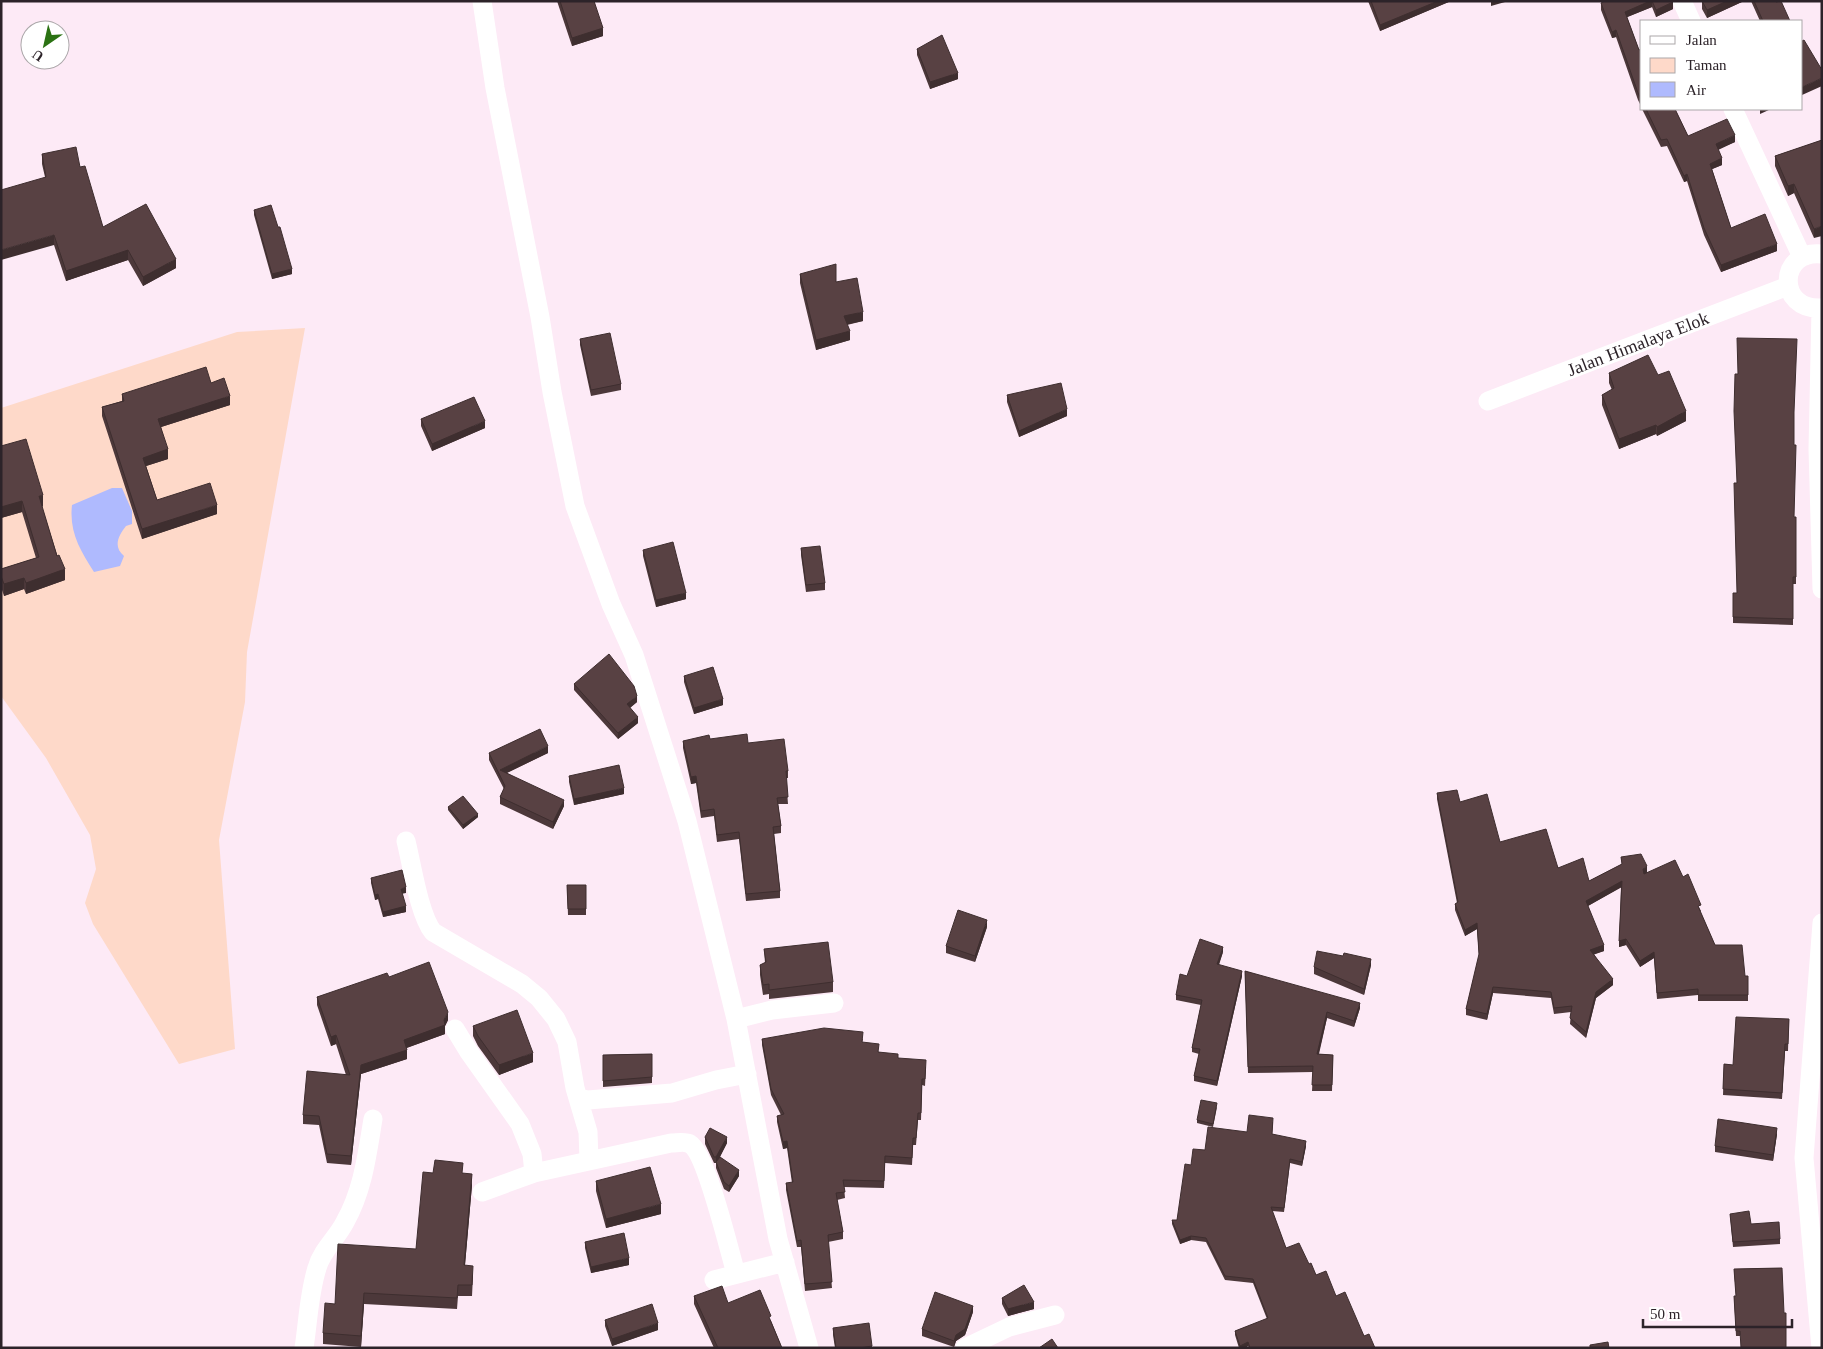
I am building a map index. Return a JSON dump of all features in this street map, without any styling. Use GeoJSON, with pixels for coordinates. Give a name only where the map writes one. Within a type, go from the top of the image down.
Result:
{"type":"FeatureCollection","features":[{"type":"Feature","properties":{"kind":"street"},"geometry":{"type":"LineString","coordinates":[[482,1],[495,88],[575,506],[611,604],[634,655],[687,821],[736,1019],[778,1239],[809,1348]]}},
{"type":"Feature","properties":{"kind":"street"},"geometry":{"type":"LineString","coordinates":[[1682,1],[1691,20]]}},
{"type":"Feature","properties":{"kind":"street"},"geometry":{"type":"LineString","coordinates":[[1733,110],[1802,257]]}},
{"type":"Feature","properties":{"kind":"street"},"geometry":{"type":"LineString","coordinates":[[1822,254],[1811,254],[1802,257],[1790,269],[1788,278],[1788,286],[1796,301],[1803,306],[1821,309],[1818,448],[1822,589]]}},
{"type":"Feature","properties":{"kind":"street","name":"Jalan Himalaya Elok"},"geometry":{"type":"LineString","coordinates":[[1488,401],[1788,286]]}},
{"type":"Feature","properties":{"kind":"street"},"geometry":{"type":"LineString","coordinates":[[406,841],[427,925],[441,937],[522,984],[539,998],[556,1019],[567,1042],[578,1098],[588,1132],[589,1160]]}},
{"type":"Feature","properties":{"kind":"street"},"geometry":{"type":"LineString","coordinates":[[1821,1348],[1804,1158],[1822,923]]}},
{"type":"Feature","properties":{"kind":"street"},"geometry":{"type":"LineString","coordinates":[[736,1019],[772,1010],[834,1003]]}},
{"type":"Feature","properties":{"kind":"street"},"geometry":{"type":"LineString","coordinates":[[455,1029],[520,1124],[532,1154],[534,1173]]}},
{"type":"Feature","properties":{"kind":"street"},"geometry":{"type":"LineString","coordinates":[[578,1098],[588,1100],[672,1093],[747,1074]]}},
{"type":"Feature","properties":{"kind":"street"},"geometry":{"type":"LineString","coordinates":[[304,1348],[317,1268],[322,1255],[344,1225],[358,1194],[366,1165],[373,1119]]}},
{"type":"Feature","properties":{"kind":"street"},"geometry":{"type":"LineString","coordinates":[[482,1192],[534,1173],[671,1142],[687,1142],[691,1144],[699,1156],[704,1168],[726,1235],[736,1274]]}},
{"type":"Feature","properties":{"kind":"street"},"geometry":{"type":"LineString","coordinates":[[714,1280],[785,1262]]}},
{"type":"Feature","properties":{"kind":"street"},"geometry":{"type":"LineString","coordinates":[[966,1348],[1009,1327],[1055,1315]]}},
{"type":"Feature","properties":{"kind":"green space"},"geometry":{"type":"Polygon","coordinates":[[[305,328],[247,652],[245,702],[219,840],[235,1049],[179,1064],[93,924],[85,903],[96,869],[90,835],[46,758],[1,696],[1,408],[237,332],[305,328]]]}},
{"type":"Feature","properties":{"kind":"water"},"geometry":{"type":"Polygon","coordinates":[[[112,488],[122,488],[132,511],[132,524],[126,526],[118,541],[119,549],[124,556],[120,566],[94,572],[80,548],[74,532],[72,505],[112,488]]]}},
{"type":"Feature","properties":{"kind":"building"},"geometry":{"type":"Polygon","coordinates":[[[560,1],[594,1],[603,28],[572,38],[560,1]]]}},
{"type":"Feature","properties":{"kind":"building"},"geometry":{"type":"Polygon","coordinates":[[[1371,1],[1438,1],[1380,25],[1371,1]]]}},
{"type":"Feature","properties":{"kind":"building"},"geometry":{"type":"Polygon","coordinates":[[[1605,1],[1650,1],[1625,12],[1640,50],[1640,97],[1616,30],[1612,32],[1601,3],[1605,1]]]}},
{"type":"Feature","properties":{"kind":"building"},"geometry":{"type":"Polygon","coordinates":[[[1652,1],[1673,1],[1673,2],[1656,10],[1652,1]]]}},
{"type":"Feature","properties":{"kind":"building"},"geometry":{"type":"Polygon","coordinates":[[[1702,1],[1727,1],[1707,10],[1702,1]]]}},
{"type":"Feature","properties":{"kind":"building"},"geometry":{"type":"Polygon","coordinates":[[[1754,1],[1781,1],[1790,20],[1763,20],[1754,1]]]}},
{"type":"Feature","properties":{"kind":"building"},"geometry":{"type":"Polygon","coordinates":[[[942,35],[958,73],[930,82],[917,49],[942,35]]]}},
{"type":"Feature","properties":{"kind":"building"},"geometry":{"type":"Polygon","coordinates":[[[1803,40],[1822,70],[1822,78],[1803,87],[1803,40]]]}},
{"type":"Feature","properties":{"kind":"building"},"geometry":{"type":"Polygon","coordinates":[[[1646,110],[1675,110],[1688,136],[1727,119],[1735,135],[1716,144],[1722,158],[1710,164],[1731,228],[1765,214],[1777,244],[1721,265],[1704,228],[1687,174],[1684,176],[1667,139],[1661,140],[1646,110]]]}},
{"type":"Feature","properties":{"kind":"building"},"geometry":{"type":"Polygon","coordinates":[[[1822,140],[1822,226],[1814,229],[1794,184],[1788,186],[1775,156],[1822,140]]]}},
{"type":"Feature","properties":{"kind":"building"},"geometry":{"type":"Polygon","coordinates":[[[76,147],[80,167],[85,166],[103,227],[146,204],[176,259],[143,277],[128,250],[66,271],[54,235],[1,250],[1,190],[46,177],[42,154],[76,147]]]}},
{"type":"Feature","properties":{"kind":"building"},"geometry":{"type":"Polygon","coordinates":[[[271,205],[278,227],[280,227],[292,269],[272,274],[254,210],[271,205]]]}},
{"type":"Feature","properties":{"kind":"building"},"geometry":{"type":"Polygon","coordinates":[[[836,264],[836,282],[857,278],[863,312],[844,316],[850,331],[816,340],[800,274],[836,264]]]}},
{"type":"Feature","properties":{"kind":"building"},"geometry":{"type":"Polygon","coordinates":[[[610,333],[621,384],[591,390],[580,339],[610,333]]]}},
{"type":"Feature","properties":{"kind":"building"},"geometry":{"type":"Polygon","coordinates":[[[1737,338],[1797,339],[1794,412],[1794,445],[1796,445],[1794,517],[1796,517],[1796,577],[1793,577],[1793,619],[1733,617],[1733,593],[1737,593],[1734,483],[1737,483],[1734,411],[1735,374],[1738,374],[1737,338]]]}},
{"type":"Feature","properties":{"kind":"building"},"geometry":{"type":"Polygon","coordinates":[[[1648,355],[1658,375],[1669,371],[1686,411],[1657,427],[1656,425],[1619,439],[1602,395],[1614,388],[1609,373],[1648,355]]]}},
{"type":"Feature","properties":{"kind":"building"},"geometry":{"type":"Polygon","coordinates":[[[206,367],[211,383],[224,378],[230,396],[158,419],[168,449],[143,458],[157,500],[210,483],[217,505],[142,529],[102,407],[124,401],[122,394],[206,367]]]}},
{"type":"Feature","properties":{"kind":"building"},"geometry":{"type":"Polygon","coordinates":[[[1061,383],[1067,409],[1019,431],[1007,395],[1061,383]]]}},
{"type":"Feature","properties":{"kind":"building"},"geometry":{"type":"Polygon","coordinates":[[[474,397],[485,421],[432,444],[421,419],[474,397]]]}},
{"type":"Feature","properties":{"kind":"building"},"geometry":{"type":"Polygon","coordinates":[[[26,439],[43,495],[39,496],[57,556],[59,555],[65,569],[26,583],[24,578],[4,584],[1,569],[39,557],[22,501],[1,507],[1,446],[26,439]]]}},
{"type":"Feature","properties":{"kind":"building"},"geometry":{"type":"Polygon","coordinates":[[[673,542],[686,593],[656,600],[643,550],[673,542]]]}},
{"type":"Feature","properties":{"kind":"building"},"geometry":{"type":"Polygon","coordinates":[[[820,546],[825,583],[806,585],[801,548],[820,546]]]}},
{"type":"Feature","properties":{"kind":"building"},"geometry":{"type":"Polygon","coordinates":[[[609,654],[634,686],[637,696],[627,704],[638,717],[618,733],[574,684],[609,654]]]}},
{"type":"Feature","properties":{"kind":"building"},"geometry":{"type":"Polygon","coordinates":[[[713,667],[723,699],[694,708],[684,676],[713,667]]]}},
{"type":"Feature","properties":{"kind":"building"},"geometry":{"type":"Polygon","coordinates":[[[540,729],[548,746],[500,770],[564,800],[553,822],[500,797],[505,786],[489,753],[540,729]]]}},
{"type":"Feature","properties":{"kind":"building"},"geometry":{"type":"Polygon","coordinates":[[[747,734],[748,743],[784,739],[788,771],[786,771],[788,797],[777,798],[781,826],[773,827],[780,891],[746,894],[739,832],[717,835],[714,809],[701,811],[696,776],[691,777],[683,741],[709,735],[710,739],[747,734]]]}},
{"type":"Feature","properties":{"kind":"building"},"geometry":{"type":"Polygon","coordinates":[[[619,765],[624,788],[574,799],[569,776],[619,765]]]}},
{"type":"Feature","properties":{"kind":"building"},"geometry":{"type":"Polygon","coordinates":[[[1457,790],[1460,802],[1487,794],[1500,842],[1546,829],[1558,868],[1583,858],[1589,881],[1622,864],[1621,857],[1641,854],[1647,866],[1643,869],[1644,874],[1675,860],[1683,877],[1688,874],[1701,905],[1698,906],[1715,945],[1742,945],[1745,976],[1748,976],[1748,995],[1698,995],[1698,989],[1657,993],[1654,952],[1640,961],[1626,939],[1619,941],[1622,881],[1586,901],[1604,945],[1590,950],[1613,979],[1596,992],[1586,1032],[1570,1018],[1572,1006],[1554,1008],[1551,992],[1493,987],[1487,1014],[1466,1009],[1479,954],[1477,923],[1465,930],[1455,904],[1458,902],[1437,793],[1457,790]]]}},
{"type":"Feature","properties":{"kind":"building"},"geometry":{"type":"Polygon","coordinates":[[[463,796],[478,814],[463,825],[448,807],[463,796]]]}},
{"type":"Feature","properties":{"kind":"building"},"geometry":{"type":"Polygon","coordinates":[[[402,870],[406,887],[401,889],[406,906],[383,912],[378,894],[375,895],[371,878],[402,870]]]}},
{"type":"Feature","properties":{"kind":"building"},"geometry":{"type":"Polygon","coordinates":[[[567,885],[586,885],[586,909],[568,909],[567,885]]]}},
{"type":"Feature","properties":{"kind":"building"},"geometry":{"type":"Polygon","coordinates":[[[958,910],[987,920],[975,956],[946,946],[958,910]]]}},
{"type":"Feature","properties":{"kind":"building"},"geometry":{"type":"Polygon","coordinates":[[[1200,939],[1223,947],[1217,964],[1242,971],[1217,1081],[1194,1076],[1200,1049],[1192,1048],[1202,1000],[1176,995],[1180,974],[1187,976],[1200,939]]]}},
{"type":"Feature","properties":{"kind":"building"},"geometry":{"type":"Polygon","coordinates":[[[828,942],[833,982],[769,990],[769,984],[763,985],[760,965],[766,962],[764,949],[828,942]]]}},
{"type":"Feature","properties":{"kind":"building"},"geometry":{"type":"Polygon","coordinates":[[[1317,951],[1343,956],[1344,953],[1371,959],[1364,989],[1314,967],[1317,951]]]}},
{"type":"Feature","properties":{"kind":"building"},"geometry":{"type":"Polygon","coordinates":[[[429,962],[448,1012],[444,1020],[445,1025],[404,1040],[407,1050],[361,1065],[351,1156],[327,1154],[319,1116],[303,1115],[307,1071],[350,1075],[336,1035],[331,1037],[317,997],[387,973],[389,977],[429,962]]]}},
{"type":"Feature","properties":{"kind":"building"},"geometry":{"type":"Polygon","coordinates":[[[1245,971],[1360,1003],[1354,1021],[1327,1012],[1317,1054],[1333,1055],[1332,1085],[1312,1085],[1313,1066],[1248,1067],[1245,971]]]}},
{"type":"Feature","properties":{"kind":"building"},"geometry":{"type":"Polygon","coordinates":[[[517,1010],[533,1053],[499,1065],[473,1026],[517,1010]]]}},
{"type":"Feature","properties":{"kind":"building"},"geometry":{"type":"Polygon","coordinates":[[[1736,1017],[1789,1019],[1788,1044],[1785,1044],[1782,1093],[1723,1089],[1724,1064],[1733,1065],[1736,1017]]]}},
{"type":"Feature","properties":{"kind":"building"},"geometry":{"type":"Polygon","coordinates":[[[824,1028],[863,1032],[862,1042],[879,1044],[878,1052],[898,1054],[898,1058],[926,1060],[925,1079],[922,1079],[921,1113],[918,1113],[916,1138],[913,1138],[912,1158],[885,1156],[884,1181],[843,1180],[845,1192],[836,1193],[843,1232],[828,1235],[832,1282],[805,1284],[801,1240],[797,1241],[786,1183],[793,1182],[787,1141],[783,1142],[777,1116],[784,1114],[771,1089],[762,1039],[824,1028]]]}},
{"type":"Feature","properties":{"kind":"building"},"geometry":{"type":"Polygon","coordinates":[[[652,1054],[652,1077],[603,1081],[603,1055],[652,1054]]]}},
{"type":"Feature","properties":{"kind":"building"},"geometry":{"type":"Polygon","coordinates":[[[1201,1100],[1217,1103],[1213,1124],[1197,1120],[1201,1100]]]}},
{"type":"Feature","properties":{"kind":"building"},"geometry":{"type":"Polygon","coordinates":[[[1249,1115],[1273,1118],[1272,1134],[1306,1141],[1302,1162],[1290,1159],[1284,1208],[1271,1207],[1286,1248],[1299,1243],[1316,1275],[1326,1271],[1336,1296],[1345,1292],[1364,1336],[1369,1334],[1375,1348],[1250,1348],[1248,1342],[1240,1346],[1235,1331],[1268,1318],[1253,1279],[1225,1276],[1206,1238],[1191,1236],[1180,1240],[1172,1220],[1177,1220],[1185,1164],[1191,1165],[1193,1149],[1205,1150],[1208,1127],[1247,1132],[1249,1115]]]}},
{"type":"Feature","properties":{"kind":"building"},"geometry":{"type":"Polygon","coordinates":[[[1718,1119],[1777,1128],[1773,1155],[1715,1146],[1718,1119]]]}},
{"type":"Feature","properties":{"kind":"building"},"geometry":{"type":"Polygon","coordinates":[[[710,1128],[727,1137],[716,1157],[714,1157],[705,1137],[710,1128]]]}},
{"type":"Feature","properties":{"kind":"building"},"geometry":{"type":"Polygon","coordinates":[[[720,1157],[739,1170],[729,1186],[724,1182],[716,1162],[720,1157]]]}},
{"type":"Feature","properties":{"kind":"building"},"geometry":{"type":"Polygon","coordinates":[[[435,1160],[463,1163],[462,1173],[472,1174],[464,1265],[473,1266],[472,1285],[458,1285],[457,1298],[364,1293],[361,1336],[323,1333],[325,1303],[335,1304],[338,1244],[416,1249],[423,1172],[433,1173],[435,1160]]]}},
{"type":"Feature","properties":{"kind":"building"},"geometry":{"type":"Polygon","coordinates":[[[650,1167],[661,1204],[606,1219],[596,1181],[650,1167]]]}},
{"type":"Feature","properties":{"kind":"building"},"geometry":{"type":"Polygon","coordinates":[[[1749,1211],[1751,1224],[1779,1222],[1780,1239],[1733,1242],[1730,1214],[1749,1211]]]}},
{"type":"Feature","properties":{"kind":"building"},"geometry":{"type":"Polygon","coordinates":[[[624,1233],[629,1258],[591,1267],[585,1242],[624,1233]]]}},
{"type":"Feature","properties":{"kind":"building"},"geometry":{"type":"Polygon","coordinates":[[[1782,1268],[1784,1313],[1786,1313],[1786,1348],[1741,1348],[1740,1331],[1736,1331],[1734,1269],[1782,1268]]]}},
{"type":"Feature","properties":{"kind":"building"},"geometry":{"type":"Polygon","coordinates":[[[1024,1285],[1034,1302],[1008,1309],[1002,1298],[1024,1285]]]}},
{"type":"Feature","properties":{"kind":"building"},"geometry":{"type":"Polygon","coordinates":[[[722,1286],[728,1303],[760,1290],[782,1348],[718,1348],[694,1296],[722,1286]]]}},
{"type":"Feature","properties":{"kind":"building"},"geometry":{"type":"Polygon","coordinates":[[[935,1292],[973,1306],[965,1329],[956,1335],[954,1341],[922,1329],[935,1292]]]}},
{"type":"Feature","properties":{"kind":"building"},"geometry":{"type":"Polygon","coordinates":[[[652,1304],[658,1323],[612,1339],[605,1320],[652,1304]]]}},
{"type":"Feature","properties":{"kind":"building"},"geometry":{"type":"Polygon","coordinates":[[[869,1323],[872,1346],[836,1348],[833,1328],[869,1323]]]}},
{"type":"Feature","properties":{"kind":"building"},"geometry":{"type":"Polygon","coordinates":[[[1052,1339],[1058,1348],[1039,1348],[1052,1339]]]}},
{"type":"Feature","properties":{"kind":"building"},"geometry":{"type":"Polygon","coordinates":[[[1608,1342],[1609,1348],[1590,1348],[1590,1345],[1608,1342]]]}}]}
